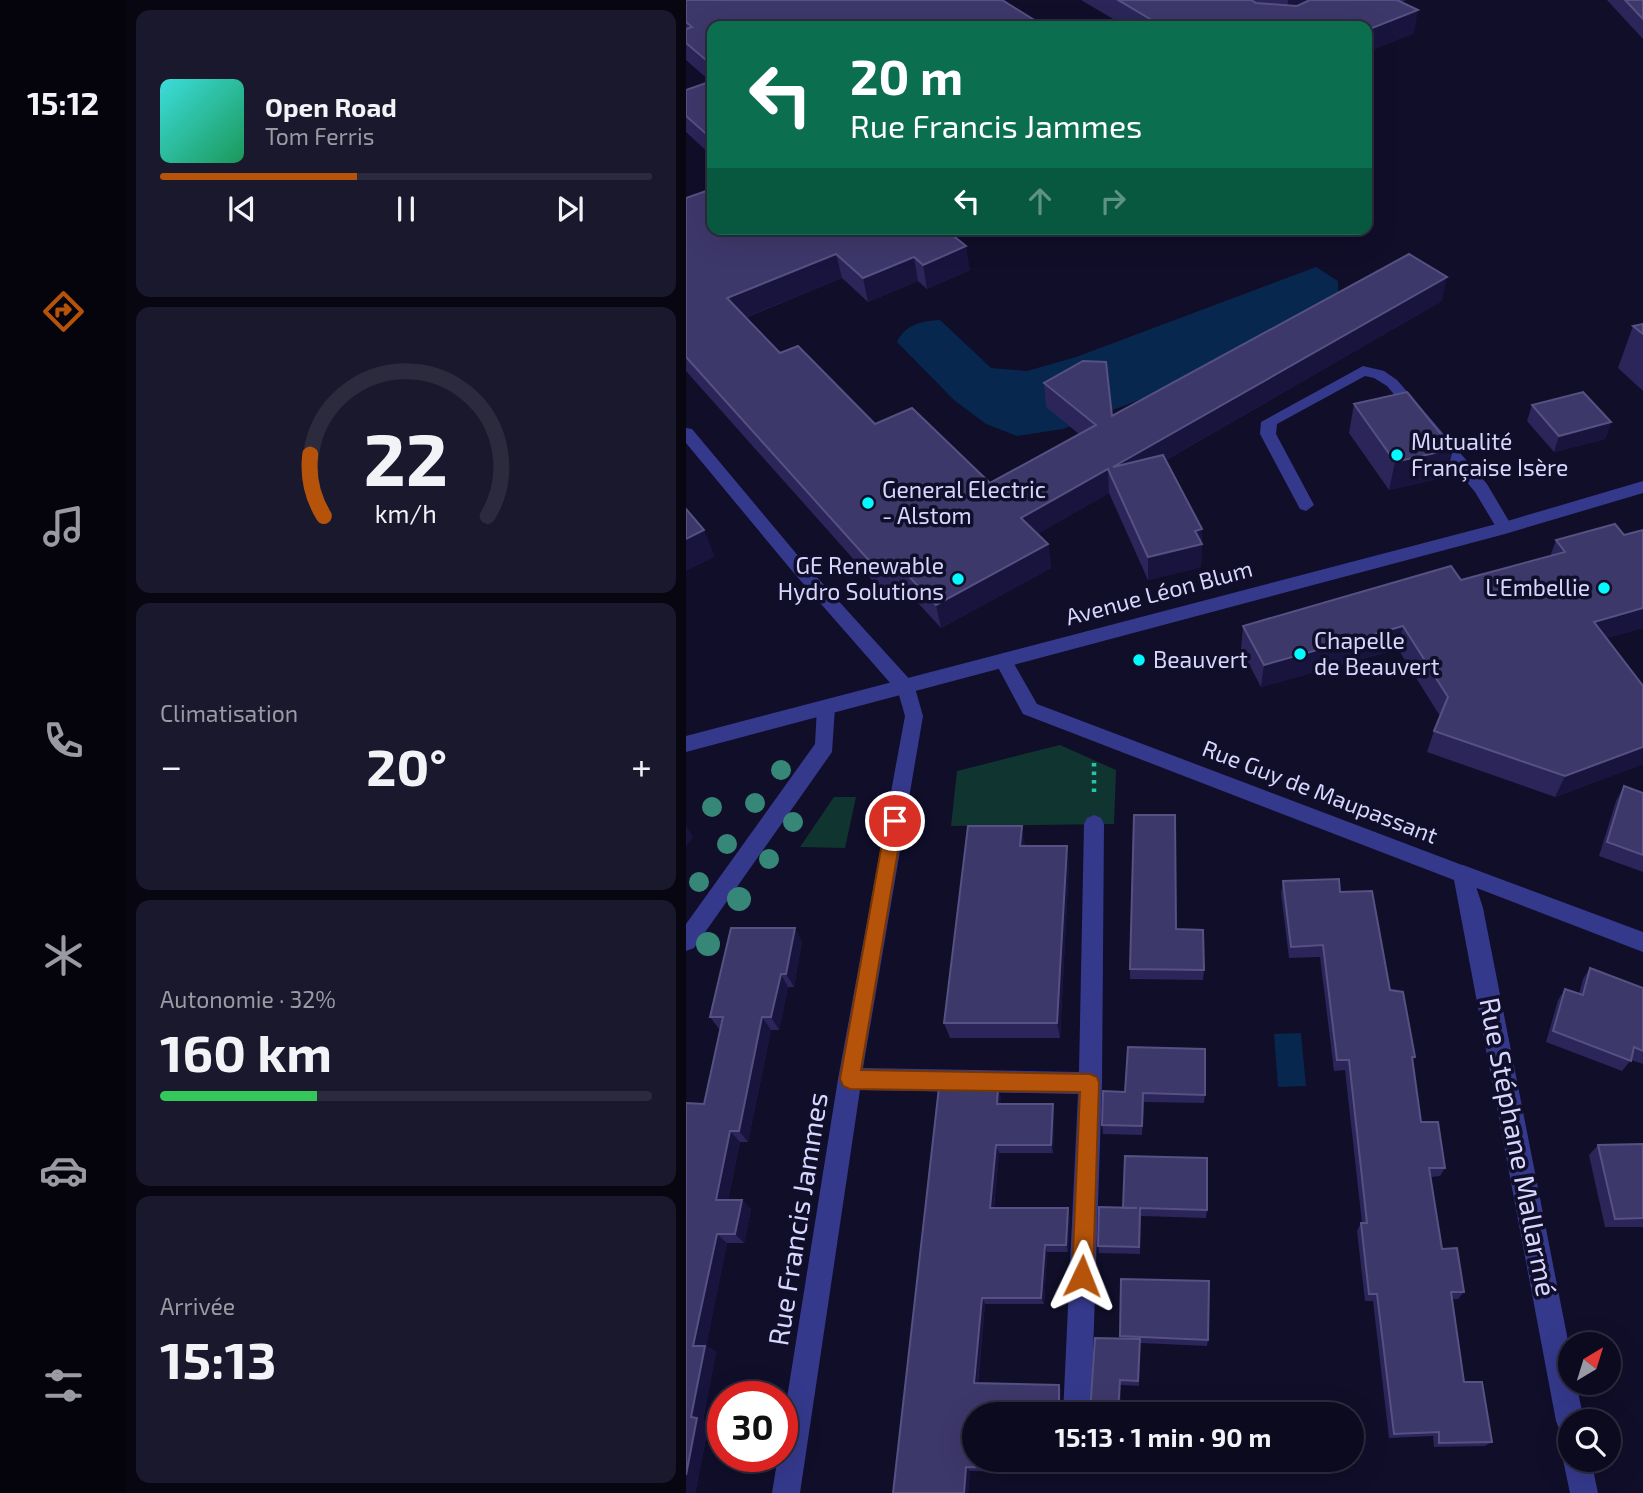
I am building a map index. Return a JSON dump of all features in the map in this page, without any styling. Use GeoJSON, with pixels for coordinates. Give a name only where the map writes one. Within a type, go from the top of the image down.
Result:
{"type":"FeatureCollection","features":[{"type":"Feature","properties":{"kind":"street"},"geometry":{"type":"LineString","coordinates":[[1306,505],[1268,434],[1269,422],[1363,371],[1379,374],[1392,383],[1481,488],[1505,528]]}},
{"type":"Feature","properties":{"kind":"street"},"geometry":{"type":"LineString","coordinates":[[686,433],[799,568],[906,688]]}},
{"type":"Feature","properties":{"kind":"street","name":"Avenue Léon Blum"},"geometry":{"type":"LineString","coordinates":[[686,744],[1505,528],[1643,487]]}},
{"type":"Feature","properties":{"kind":"street","name":"Rue Guy de Maupassant"},"geometry":{"type":"LineString","coordinates":[[1003,660],[1030,709],[1643,942]]}},
{"type":"Feature","properties":{"kind":"street","name":"Rue Francis Jammes"},"geometry":{"type":"LineString","coordinates":[[786,1493],[850,1079],[914,716],[906,688]]}},
{"type":"Feature","properties":{"kind":"street"},"geometry":{"type":"LineString","coordinates":[[686,941],[825,746],[826,707]]}},
{"type":"Feature","properties":{"kind":"street"},"geometry":{"type":"LineString","coordinates":[[1077,1402],[1090,1083],[1094,824]]}},
{"type":"Feature","properties":{"kind":"street","name":"Rue Stéphane Mallarmé"},"geometry":{"type":"LineString","coordinates":[[1463,874],[1472,908],[1568,1409]]}},
{"type":"Feature","properties":{"kind":"street","name":"Rue Francis Jammes"},"geometry":{"type":"LineString","coordinates":[[850,1079],[1090,1083]]}},
{"type":"Feature","properties":{"kind":"street"},"geometry":{"type":"LineString","coordinates":[[1580,1472],[1584,1493]]}},
{"type":"Feature","properties":{"kind":"path"},"geometry":{"type":"LineString","coordinates":[[1094,824],[1094,759],[1107,738]]}},
{"type":"Feature","properties":{"kind":"green space"},"geometry":{"type":"Polygon","coordinates":[[[1060,745],[1116,770],[1114,824],[951,826],[957,771],[1060,745]]]}},
{"type":"Feature","properties":{"kind":"green space"},"geometry":{"type":"Polygon","coordinates":[[[834,797],[856,797],[845,848],[800,847],[834,797]]]}},
{"type":"Feature","properties":{"kind":"water"},"geometry":{"type":"Polygon","coordinates":[[[1316,267],[1338,281],[1338,294],[1186,382],[1063,429],[1017,436],[986,424],[954,400],[897,342],[904,332],[914,325],[940,320],[991,368],[1027,371],[1076,357],[1316,267]]]}},
{"type":"Feature","properties":{"kind":"water"},"geometry":{"type":"Polygon","coordinates":[[[1301,1033],[1306,1086],[1278,1087],[1274,1034],[1301,1033]]]}},
{"type":"Feature","properties":{"kind":"building"},"geometry":{"type":"Polygon","coordinates":[[[686,0],[1002,0],[1036,21],[707,21],[707,61],[686,43],[686,29],[692,27],[686,22],[686,0]]]}},
{"type":"Feature","properties":{"kind":"building"},"geometry":{"type":"Polygon","coordinates":[[[1118,0],[1251,0],[1256,3],[1297,6],[1310,0],[1397,0],[1418,10],[1372,28],[1372,21],[1154,21],[1118,0]]]}},
{"type":"Feature","properties":{"kind":"building"},"geometry":{"type":"Polygon","coordinates":[[[1625,0],[1643,0],[1643,19],[1625,0]]]}},
{"type":"Feature","properties":{"kind":"building"},"geometry":{"type":"Polygon","coordinates":[[[707,83],[707,135],[686,116],[686,90],[707,83]]]}},
{"type":"Feature","properties":{"kind":"building"},"geometry":{"type":"Polygon","coordinates":[[[707,191],[707,235],[952,235],[966,246],[923,265],[914,257],[863,278],[836,254],[727,298],[780,353],[798,346],[875,424],[912,408],[990,483],[1096,425],[1044,383],[1083,361],[1106,362],[1112,416],[1409,254],[1447,277],[1113,467],[1163,455],[1202,529],[1195,531],[1202,544],[1148,557],[1108,469],[1021,518],[1048,544],[936,605],[901,568],[873,565],[686,357],[686,198],[707,191]]]}},
{"type":"Feature","properties":{"kind":"building"},"geometry":{"type":"Polygon","coordinates":[[[1643,324],[1643,334],[1633,326],[1643,324]]]}},
{"type":"Feature","properties":{"kind":"building"},"geometry":{"type":"Polygon","coordinates":[[[1407,392],[1453,449],[1395,462],[1354,404],[1407,392]]]}},
{"type":"Feature","properties":{"kind":"building"},"geometry":{"type":"Polygon","coordinates":[[[1583,392],[1611,422],[1559,436],[1532,405],[1583,392]]]}},
{"type":"Feature","properties":{"kind":"building"},"geometry":{"type":"Polygon","coordinates":[[[686,509],[704,530],[686,539],[686,509]]]}},
{"type":"Feature","properties":{"kind":"building"},"geometry":{"type":"Polygon","coordinates":[[[1615,524],[1624,535],[1643,530],[1643,608],[1594,622],[1643,686],[1643,747],[1565,776],[1434,731],[1448,697],[1403,626],[1264,665],[1243,626],[1451,566],[1461,580],[1565,552],[1556,540],[1615,524]]]}},
{"type":"Feature","properties":{"kind":"building"},"geometry":{"type":"Polygon","coordinates":[[[1624,786],[1643,793],[1643,855],[1607,842],[1624,786]]]}},
{"type":"Feature","properties":{"kind":"building"},"geometry":{"type":"Polygon","coordinates":[[[1134,815],[1175,815],[1176,929],[1203,930],[1204,970],[1130,969],[1134,815]]]}},
{"type":"Feature","properties":{"kind":"building"},"geometry":{"type":"Polygon","coordinates":[[[968,826],[1022,826],[1020,846],[1067,846],[1057,1023],[944,1023],[968,826]]]}},
{"type":"Feature","properties":{"kind":"building"},"geometry":{"type":"Polygon","coordinates":[[[1339,879],[1340,892],[1372,891],[1390,990],[1403,992],[1415,1057],[1412,1057],[1421,1122],[1438,1122],[1445,1168],[1429,1168],[1442,1249],[1457,1248],[1464,1292],[1451,1292],[1464,1382],[1482,1382],[1492,1442],[1439,1443],[1439,1432],[1394,1434],[1377,1294],[1369,1294],[1361,1223],[1367,1223],[1349,1060],[1337,1060],[1323,945],[1291,947],[1283,881],[1339,879]]]}},
{"type":"Feature","properties":{"kind":"building"},"geometry":{"type":"Polygon","coordinates":[[[731,928],[795,928],[786,974],[781,974],[771,1017],[762,1017],[739,1131],[730,1131],[716,1200],[742,1200],[735,1234],[717,1234],[693,1346],[705,1346],[691,1417],[697,1418],[686,1475],[686,1103],[704,1104],[723,1017],[710,1017],[731,928]]]}},
{"type":"Feature","properties":{"kind":"building"},"geometry":{"type":"Polygon","coordinates":[[[1590,968],[1643,988],[1643,1051],[1634,1047],[1631,1061],[1553,1031],[1565,989],[1583,995],[1590,968]]]}},
{"type":"Feature","properties":{"kind":"building"},"geometry":{"type":"Polygon","coordinates":[[[1128,1047],[1205,1049],[1205,1095],[1143,1093],[1142,1126],[1102,1125],[1103,1091],[1125,1092],[1128,1047]]]}},
{"type":"Feature","properties":{"kind":"building"},"geometry":{"type":"Polygon","coordinates":[[[939,1087],[998,1089],[997,1104],[1053,1104],[1051,1145],[996,1145],[990,1208],[1068,1208],[1066,1245],[1045,1245],[1041,1298],[982,1298],[974,1383],[1059,1385],[1059,1402],[962,1402],[964,1493],[893,1493],[939,1087]]]}},
{"type":"Feature","properties":{"kind":"building"},"geometry":{"type":"Polygon","coordinates":[[[1643,1144],[1643,1218],[1615,1219],[1598,1145],[1643,1144]]]}},
{"type":"Feature","properties":{"kind":"building"},"geometry":{"type":"Polygon","coordinates":[[[1125,1156],[1207,1158],[1207,1210],[1140,1208],[1139,1247],[1098,1246],[1099,1207],[1123,1208],[1125,1156]]]}},
{"type":"Feature","properties":{"kind":"building"},"geometry":{"type":"Polygon","coordinates":[[[1121,1279],[1209,1281],[1208,1340],[1120,1336],[1121,1279]]]}},
{"type":"Feature","properties":{"kind":"building"},"geometry":{"type":"Polygon","coordinates":[[[1095,1338],[1140,1339],[1138,1381],[1120,1380],[1119,1402],[1091,1402],[1095,1338]]]}},
{"type":"Feature","properties":{"kind":"place","name":"Mutualité Française Isère"},"geometry":{"type":"Point","coordinates":[1397,455]}},
{"type":"Feature","properties":{"kind":"place","name":"General Electric - Alstom"},"geometry":{"type":"Point","coordinates":[868,503]}},
{"type":"Feature","properties":{"kind":"place","name":"GE Renewable Hydro Solutions"},"geometry":{"type":"Point","coordinates":[958,579]}},
{"type":"Feature","properties":{"kind":"place","name":"L'Embellie"},"geometry":{"type":"Point","coordinates":[1604,588]}},
{"type":"Feature","properties":{"kind":"place","name":"Chapelle de Beauvert"},"geometry":{"type":"Point","coordinates":[1300,654]}},
{"type":"Feature","properties":{"kind":"place","name":"Beauvert"},"geometry":{"type":"Point","coordinates":[1139,660]}},
{"type":"Feature","properties":{"kind":"route"},"geometry":{"type":"LineString","coordinates":[[895,821],[850,1079],[1090,1083],[1082,1276]]}}]}
